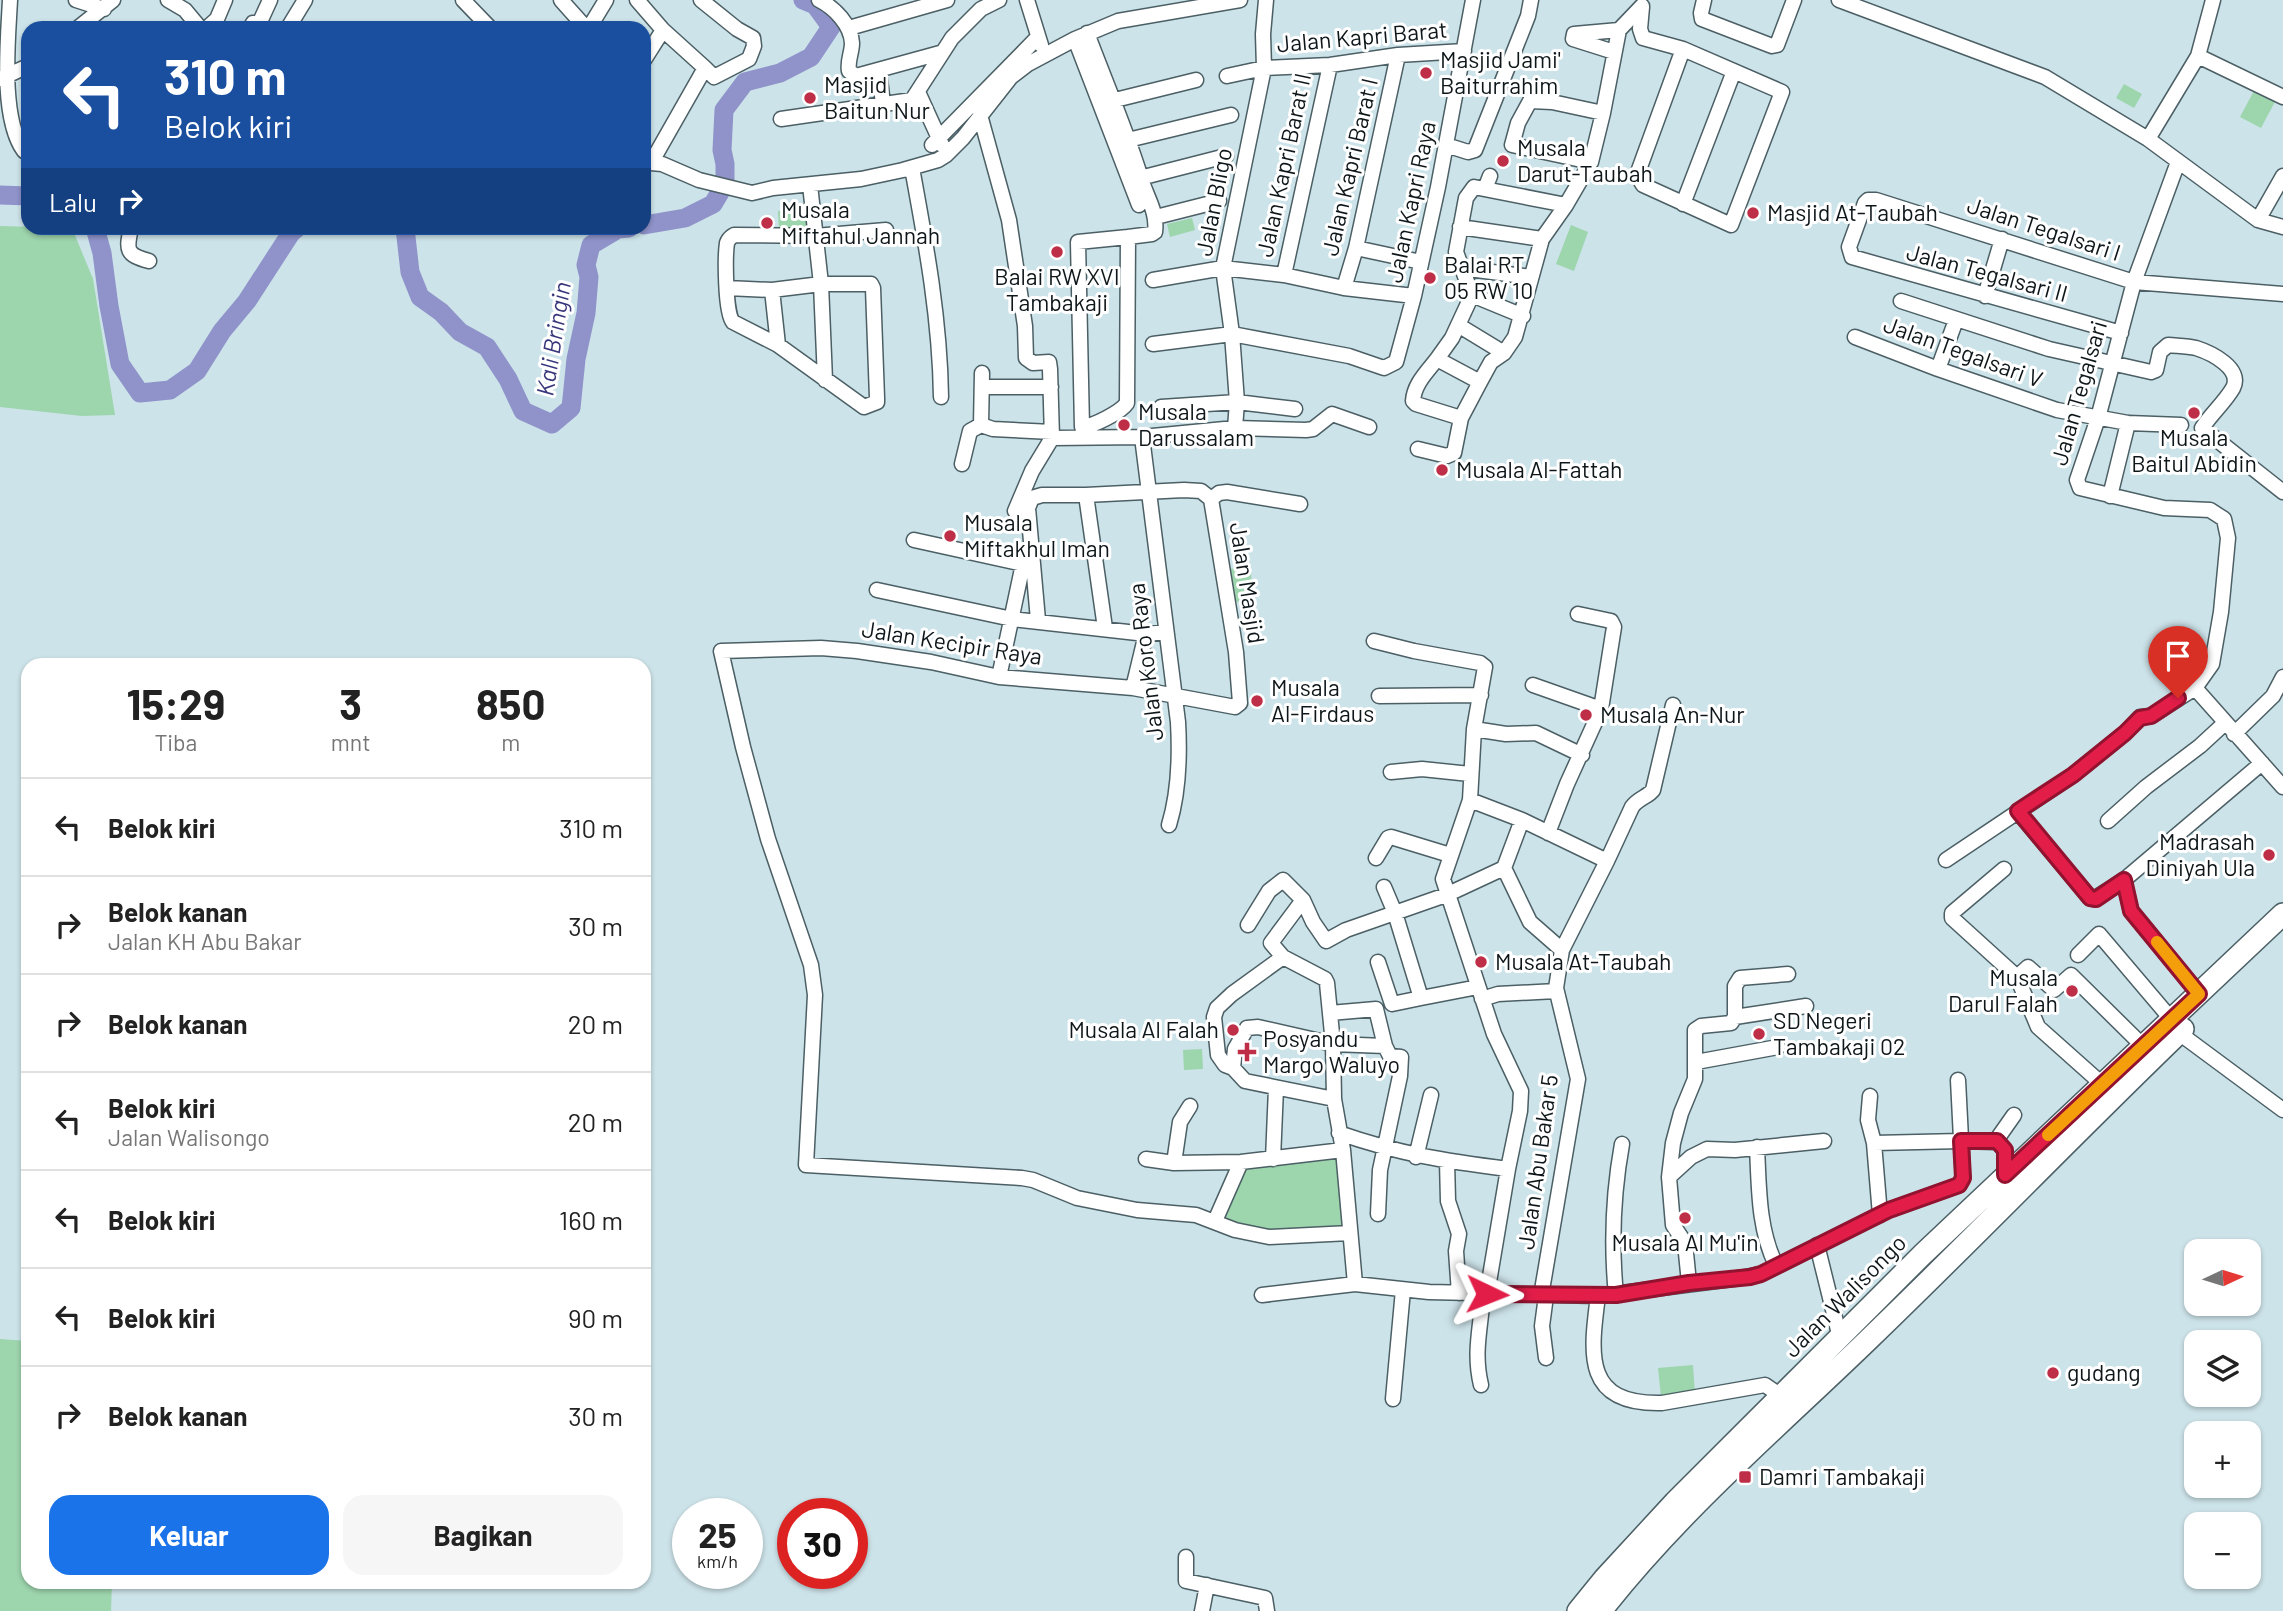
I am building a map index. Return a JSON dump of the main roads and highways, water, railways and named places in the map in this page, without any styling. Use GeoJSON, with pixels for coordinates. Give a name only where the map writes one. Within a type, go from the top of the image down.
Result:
{"type":"FeatureCollection","features":[{"type":"Feature","properties":{"kind":"highway","name":"Jalan Walisongo"},"geometry":{"type":"LineString","coordinates":[[1578,1611],[1675,1502],[1781,1396],[2005,1175],[2102,1084],[2144,1047],[2176,1027],[2199,994],[2283,914]]}},
{"type":"Feature","properties":{"kind":"highway","name":"Jalan Walisongo"},"geometry":{"type":"LineString","coordinates":[[1601,1611],[1647,1555],[1872,1337],[2176,1027],[2283,933]]}},
{"type":"Feature","properties":{"kind":"waterway","name":"Kali Bringin"},"geometry":{"type":"LineString","coordinates":[[651,224],[685,218],[713,204],[725,184],[722,150],[724,110],[745,82],[780,73],[811,57],[831,27],[815,5],[803,0]]}},
{"type":"Feature","properties":{"kind":"waterway","name":"Kali Bringin"},"geometry":{"type":"LineString","coordinates":[[0,195],[21,196]]}},
{"type":"Feature","properties":{"kind":"waterway","name":"Kali Bringin"},"geometry":{"type":"LineString","coordinates":[[97,235],[120,364],[140,393],[170,390],[197,371],[290,235]]}},
{"type":"Feature","properties":{"kind":"waterway","name":"Kali Bringin"},"geometry":{"type":"LineString","coordinates":[[406,235],[410,272],[420,297],[441,312],[460,332],[487,347],[508,379],[523,411],[552,424],[571,408],[576,359],[586,313],[589,277],[586,265],[591,245],[608,235]]}},
{"type":"Feature","properties":{"kind":"place","name":"Masjid Jami' Baiturrahim"},"geometry":{"type":"Point","coordinates":[1426,73]}},
{"type":"Feature","properties":{"kind":"place","name":"Masjid Baitun Nur"},"geometry":{"type":"Point","coordinates":[810,98]}},
{"type":"Feature","properties":{"kind":"place","name":"Musala Darut-Taubah"},"geometry":{"type":"Point","coordinates":[1503,161]}},
{"type":"Feature","properties":{"kind":"place","name":"Masjid At-Taubah"},"geometry":{"type":"Point","coordinates":[1753,213]}},
{"type":"Feature","properties":{"kind":"place","name":"Musala Miftahul Jannah"},"geometry":{"type":"Point","coordinates":[767,223]}},
{"type":"Feature","properties":{"kind":"place","name":"Balai RW XVI Tambakaji"},"geometry":{"type":"Point","coordinates":[1057,252]}},
{"type":"Feature","properties":{"kind":"place","name":"Balai RT 05 RW 10"},"geometry":{"type":"Point","coordinates":[1430,278]}},
{"type":"Feature","properties":{"kind":"place","name":"Musala Baitul Abidin"},"geometry":{"type":"Point","coordinates":[2194,413]}},
{"type":"Feature","properties":{"kind":"place","name":"Musala Darussalam"},"geometry":{"type":"Point","coordinates":[1124,425]}},
{"type":"Feature","properties":{"kind":"place","name":"Musala Al-Fattah"},"geometry":{"type":"Point","coordinates":[1442,470]}},
{"type":"Feature","properties":{"kind":"place","name":"Musala Miftakhul Iman"},"geometry":{"type":"Point","coordinates":[950,536]}},
{"type":"Feature","properties":{"kind":"place","name":"Musala Al-Firdaus"},"geometry":{"type":"Point","coordinates":[1257,701]}},
{"type":"Feature","properties":{"kind":"place","name":"Musala An-Nur"},"geometry":{"type":"Point","coordinates":[1586,715]}},
{"type":"Feature","properties":{"kind":"place","name":"Madrasah Diniyah Ula"},"geometry":{"type":"Point","coordinates":[2269,855]}},
{"type":"Feature","properties":{"kind":"place","name":"Musala At-Taubah"},"geometry":{"type":"Point","coordinates":[1481,962]}},
{"type":"Feature","properties":{"kind":"place","name":"Musala Darul Falah"},"geometry":{"type":"Point","coordinates":[2072,991]}},
{"type":"Feature","properties":{"kind":"place","name":"Musala Al Falah"},"geometry":{"type":"Point","coordinates":[1233,1030]}},
{"type":"Feature","properties":{"kind":"place","name":"SD Negeri Tambakaji 02"},"geometry":{"type":"Point","coordinates":[1759,1034]}},
{"type":"Feature","properties":{"kind":"place","name":"Posyandu Margo Waluyo"},"geometry":{"type":"Point","coordinates":[1247,1052]}},
{"type":"Feature","properties":{"kind":"place","name":"Musala Al Mu'in"},"geometry":{"type":"Point","coordinates":[1685,1218]}},
{"type":"Feature","properties":{"kind":"place","name":"gudang"},"geometry":{"type":"Point","coordinates":[2053,1373]}},
{"type":"Feature","properties":{"kind":"place","name":"Damri Tambakaji"},"geometry":{"type":"Point","coordinates":[1745,1477]}}]}
